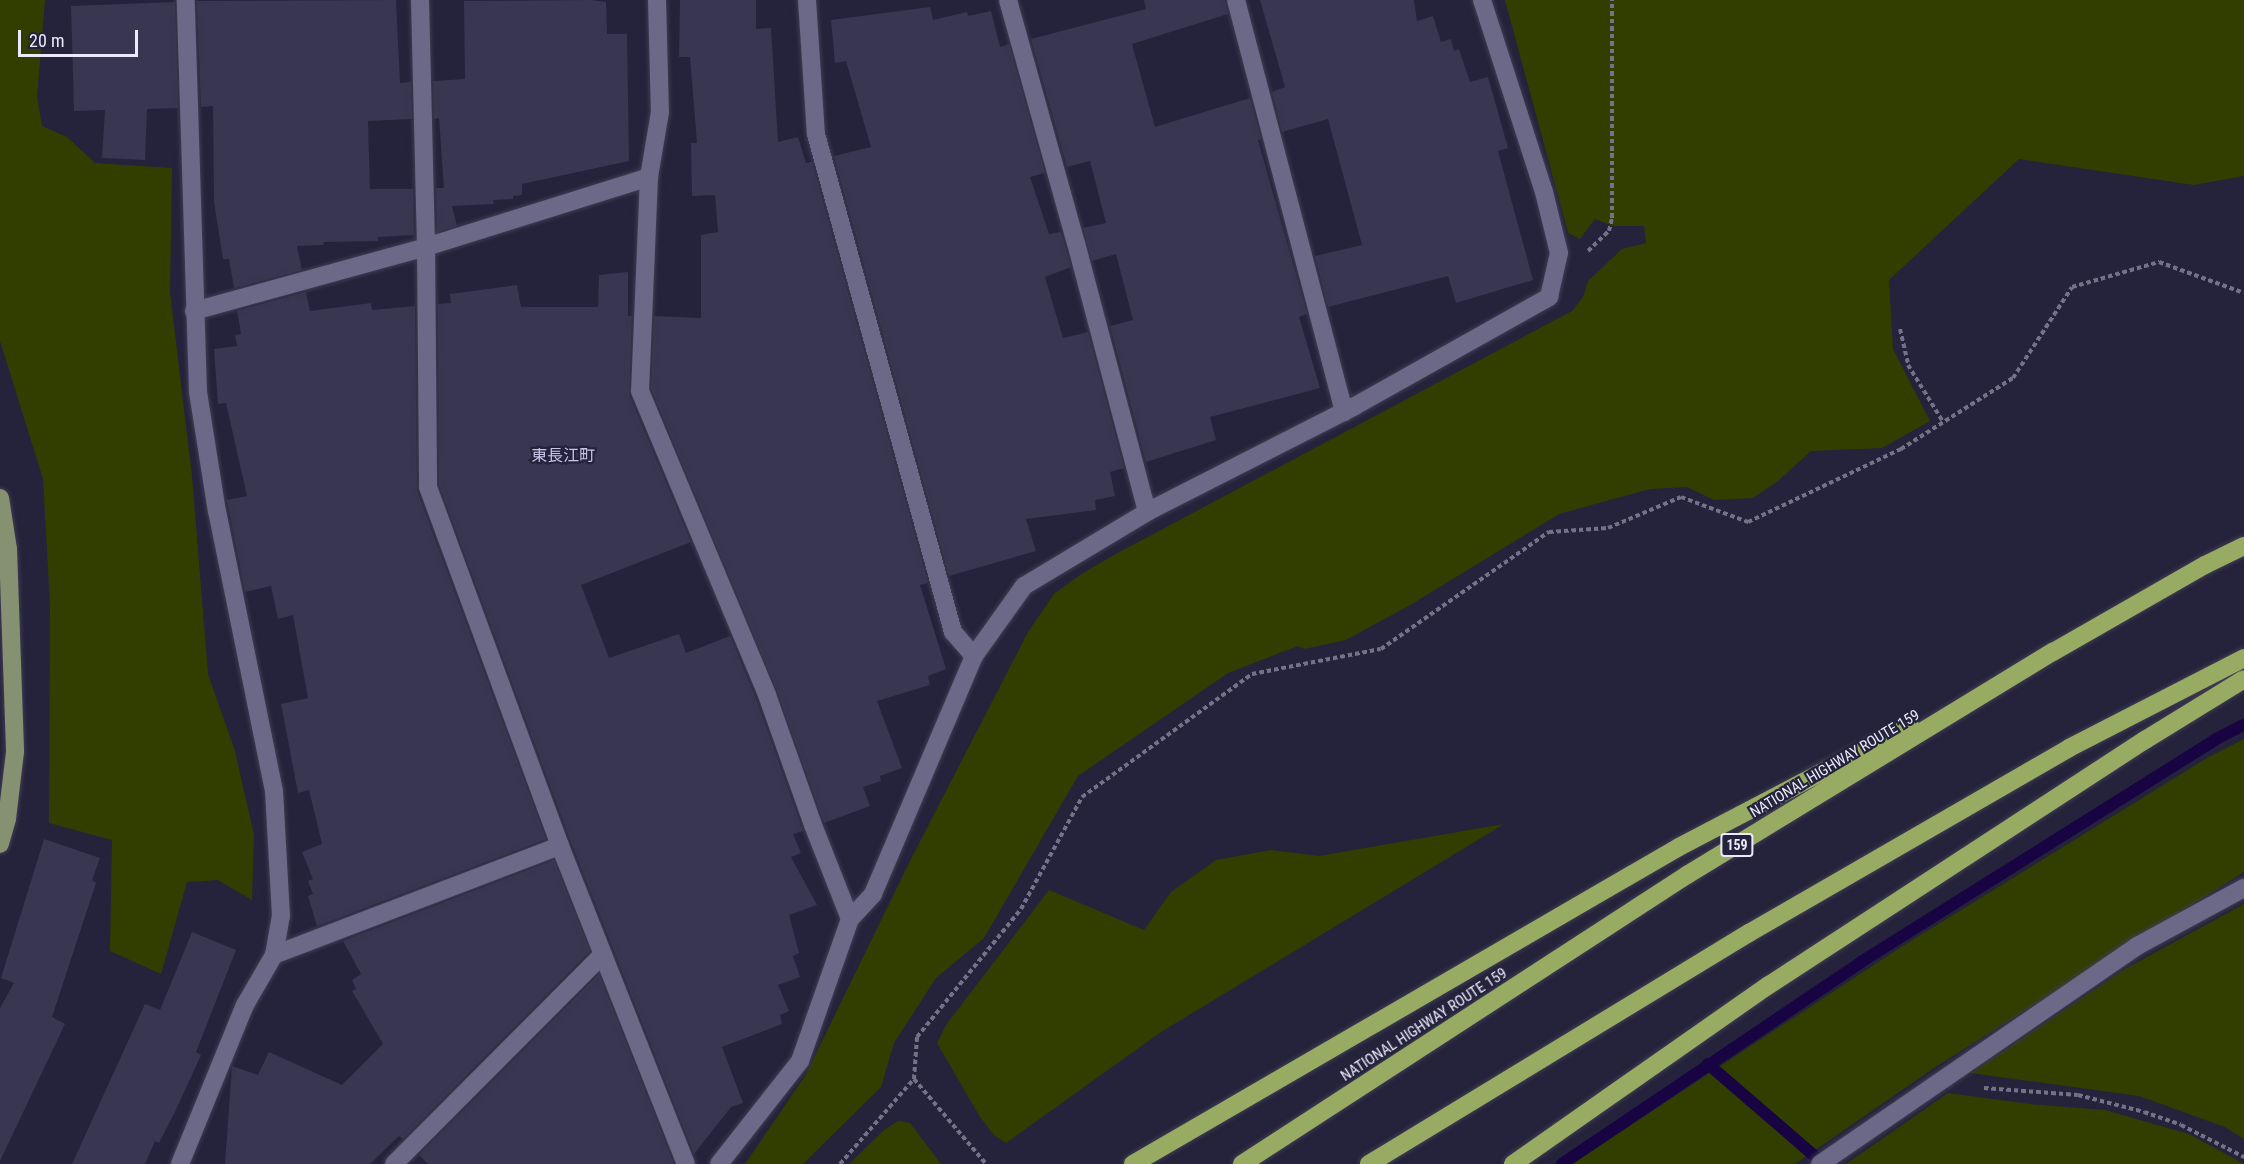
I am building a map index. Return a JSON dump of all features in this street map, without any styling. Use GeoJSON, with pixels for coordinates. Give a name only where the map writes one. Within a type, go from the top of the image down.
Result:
{"type":"FeatureCollection","features":[{"type":"Feature","properties":{"kind":"highway","name":"NATIONAL HIGHWAY ROUTE 159"},"geometry":{"type":"LineString","coordinates":[[1242,1164],[1687,875],[2054,652],[2205,565],[2244,546]]}},
{"type":"Feature","properties":{"kind":"highway","name":"159"},"geometry":{"type":"LineString","coordinates":[[1133,1164],[1679,846],[2054,652]]}},
{"type":"Feature","properties":{"kind":"highway"},"geometry":{"type":"LineString","coordinates":[[1369,1164],[1780,915],[2069,748],[2244,658]]}},
{"type":"Feature","properties":{"kind":"highway"},"geometry":{"type":"LineString","coordinates":[[1514,1164],[1769,985],[2145,740],[2244,679]]}},
{"type":"Feature","properties":{"kind":"main road"},"geometry":{"type":"LineString","coordinates":[[0,498],[8,549],[15,752],[7,819],[0,844]]}},
{"type":"Feature","properties":{"kind":"street"},"geometry":{"type":"LineString","coordinates":[[180,1164],[245,1005],[274,955],[281,916],[274,791],[217,512],[198,392],[186,0]]}},
{"type":"Feature","properties":{"kind":"street"},"geometry":{"type":"LineString","coordinates":[[420,0],[426,247],[428,486],[560,846],[686,1164]]}},
{"type":"Feature","properties":{"kind":"street"},"geometry":{"type":"LineString","coordinates":[[657,0],[660,112],[649,177],[640,391],[767,695],[850,919]]}},
{"type":"Feature","properties":{"kind":"street"},"geometry":{"type":"LineString","coordinates":[[807,0],[816,134],[952,632],[974,656]]}},
{"type":"Feature","properties":{"kind":"street"},"geometry":{"type":"LineString","coordinates":[[1008,0],[1077,243],[1147,512]]}},
{"type":"Feature","properties":{"kind":"street"},"geometry":{"type":"LineString","coordinates":[[1236,0],[1344,412]]}},
{"type":"Feature","properties":{"kind":"street"},"geometry":{"type":"LineString","coordinates":[[719,1164],[800,1061],[850,919],[873,894],[974,656],[1024,586],[1147,512],[1344,412],[1549,297],[1559,253],[1544,192],[1482,0]]}},
{"type":"Feature","properties":{"kind":"street"},"geometry":{"type":"LineString","coordinates":[[194,311],[426,247],[649,177]]}},
{"type":"Feature","properties":{"kind":"street"},"geometry":{"type":"LineString","coordinates":[[274,955],[560,846]]}},
{"type":"Feature","properties":{"kind":"street"},"geometry":{"type":"LineString","coordinates":[[1820,1164],[2137,946],[2244,888]]}},
{"type":"Feature","properties":{"kind":"street"},"geometry":{"type":"LineString","coordinates":[[394,1164],[602,955]]}},
{"type":"Feature","properties":{"kind":"path"},"geometry":{"type":"LineString","coordinates":[[1612,0],[1612,218]]}},
{"type":"Feature","properties":{"kind":"path"},"geometry":{"type":"LineString","coordinates":[[840,1164],[914,1079],[917,1037],[1021,909],[1082,797],[1252,674],[1381,648],[1549,532],[1608,528],[1681,497],[1748,522],[1901,449],[2013,378],[2072,287],[2159,262],[2244,293]]}},
{"type":"Feature","properties":{"kind":"path"},"geometry":{"type":"LineString","coordinates":[[1900,329],[1908,365],[1943,422]]}},
{"type":"Feature","properties":{"kind":"path"},"geometry":{"type":"LineString","coordinates":[[914,1079],[986,1164]]}},
{"type":"Feature","properties":{"kind":"path"},"geometry":{"type":"LineString","coordinates":[[1936,1084],[2078,1095],[2144,1112],[2181,1125],[2244,1157]]}},
{"type":"Feature","properties":{"kind":"green space"},"geometry":{"type":"Polygon","coordinates":[[[0,0],[45,0],[37,96],[42,126],[67,137],[95,163],[172,168],[170,292],[192,476],[208,674],[235,751],[254,835],[252,900],[218,880],[187,882],[161,974],[110,951],[112,840],[49,823],[50,604],[43,479],[0,341],[0,0]]]}},
{"type":"Feature","properties":{"kind":"green space"},"geometry":{"type":"Polygon","coordinates":[[[1505,0],[2244,0],[2244,176],[2194,185],[2019,159],[1889,280],[1893,349],[1930,421],[1882,448],[1811,451],[1778,481],[1753,498],[1714,500],[1687,487],[1650,489],[1559,514],[1412,604],[1346,640],[1304,649],[1298,646],[1228,673],[1078,776],[984,938],[936,978],[894,1043],[881,1087],[803,1164],[745,1164],[805,1076],[911,859],[1028,632],[1054,594],[1114,555],[1572,311],[1583,297],[1588,281],[1622,249],[1646,243],[1644,226],[1613,226],[1595,219],[1580,239],[1568,233],[1505,0]]]}},
{"type":"Feature","properties":{"kind":"green space"},"geometry":{"type":"Polygon","coordinates":[[[2244,739],[2244,872],[1934,1068],[1795,1164],[1572,1164],[1898,949],[2207,758],[2244,739]]]}},
{"type":"Feature","properties":{"kind":"green space"},"geometry":{"type":"Polygon","coordinates":[[[1504,824],[1161,1032],[1006,1143],[994,1135],[980,1117],[937,1043],[946,1025],[1049,890],[1144,930],[1171,892],[1216,860],[1271,850],[1319,856],[1504,824]]]}},
{"type":"Feature","properties":{"kind":"green space"},"geometry":{"type":"Polygon","coordinates":[[[2244,904],[2244,1139],[2225,1127],[2139,1096],[1971,1073],[2125,969],[2244,904]]]}},
{"type":"Feature","properties":{"kind":"green space"},"geometry":{"type":"Polygon","coordinates":[[[1948,1093],[2030,1104],[2105,1110],[2189,1134],[2244,1164],[1846,1164],[1948,1093]]]}},
{"type":"Feature","properties":{"kind":"green space"},"geometry":{"type":"Polygon","coordinates":[[[898,1121],[910,1123],[941,1164],[849,1164],[884,1130],[898,1121]]]}},
{"type":"Feature","properties":{"kind":"building"},"geometry":{"type":"Polygon","coordinates":[[[396,0],[400,83],[411,82],[412,119],[368,121],[370,189],[413,189],[414,235],[378,237],[378,241],[324,242],[323,245],[297,246],[302,270],[234,288],[229,259],[223,259],[214,202],[213,106],[201,107],[197,1],[396,0]]]}},
{"type":"Feature","properties":{"kind":"building"},"geometry":{"type":"Polygon","coordinates":[[[591,0],[606,2],[607,34],[627,34],[629,161],[522,184],[522,195],[513,196],[513,199],[493,200],[494,204],[452,206],[457,226],[437,232],[436,188],[444,188],[439,118],[434,119],[433,81],[465,79],[464,1],[591,0]]]}},
{"type":"Feature","properties":{"kind":"building"},"geometry":{"type":"Polygon","coordinates":[[[680,0],[756,0],[756,29],[771,28],[778,142],[798,137],[806,163],[812,162],[928,583],[920,585],[946,669],[928,676],[930,685],[877,701],[902,768],[880,776],[881,781],[863,787],[870,806],[824,823],[777,691],[651,389],[654,316],[701,318],[701,235],[718,232],[715,195],[692,196],[691,143],[697,143],[690,57],[679,57],[680,0]]]}},
{"type":"Feature","properties":{"kind":"building"},"geometry":{"type":"Polygon","coordinates":[[[1144,0],[1225,0],[1228,14],[1132,44],[1155,127],[1250,98],[1261,139],[1258,140],[1307,314],[1299,317],[1320,388],[1210,417],[1216,440],[1146,462],[1110,326],[1133,320],[1116,254],[1092,261],[1083,228],[1106,223],[1090,161],[1067,167],[1031,39],[1146,9],[1144,0]]]}},
{"type":"Feature","properties":{"kind":"building"},"geometry":{"type":"Polygon","coordinates":[[[1260,0],[1414,0],[1417,21],[1433,16],[1441,42],[1451,39],[1454,51],[1459,49],[1470,82],[1488,77],[1508,148],[1498,151],[1533,280],[1456,303],[1448,276],[1328,307],[1315,256],[1362,245],[1328,119],[1282,132],[1272,92],[1285,87],[1260,0]]]}},
{"type":"Feature","properties":{"kind":"building"},"geometry":{"type":"Polygon","coordinates":[[[175,2],[178,108],[147,109],[145,160],[102,158],[105,110],[74,111],[71,6],[175,2]]]}},
{"type":"Feature","properties":{"kind":"building"},"geometry":{"type":"Polygon","coordinates":[[[930,7],[933,20],[967,12],[968,16],[991,11],[1000,47],[1009,44],[1045,173],[1030,177],[1049,234],[1061,232],[1071,267],[1045,277],[1063,338],[1088,332],[1124,468],[1110,472],[1115,496],[1095,500],[1096,510],[1026,519],[1036,551],[949,576],[834,156],[871,147],[846,61],[835,63],[831,20],[930,7]]]}},
{"type":"Feature","properties":{"kind":"building"},"geometry":{"type":"Polygon","coordinates":[[[628,272],[628,316],[632,316],[629,395],[691,542],[581,585],[609,658],[679,634],[686,653],[730,636],[756,699],[803,831],[793,834],[801,853],[791,857],[817,905],[789,915],[799,953],[793,956],[800,977],[778,985],[789,1011],[780,1015],[782,1024],[722,1047],[743,1103],[731,1107],[694,1154],[571,842],[439,485],[438,304],[451,303],[450,294],[517,285],[521,307],[598,307],[599,275],[628,272]]]}},
{"type":"Feature","properties":{"kind":"building"},"geometry":{"type":"Polygon","coordinates":[[[306,292],[310,311],[371,303],[372,310],[415,306],[417,491],[546,839],[317,926],[308,896],[313,894],[308,881],[313,879],[302,852],[322,844],[309,790],[298,793],[281,704],[308,698],[293,615],[278,619],[271,586],[245,592],[227,500],[247,496],[226,403],[218,404],[214,349],[237,346],[235,335],[241,334],[237,311],[306,292]]]}},
{"type":"Feature","properties":{"kind":"building"},"geometry":{"type":"Polygon","coordinates":[[[44,839],[100,858],[92,880],[96,883],[52,1017],[65,1024],[0,1161],[0,1008],[14,983],[1,978],[44,839]]]}},
{"type":"Feature","properties":{"kind":"building"},"geometry":{"type":"Polygon","coordinates":[[[554,860],[590,951],[403,1139],[399,1136],[370,1164],[225,1164],[232,1066],[258,1075],[269,1052],[342,1085],[383,1044],[352,991],[356,989],[352,980],[361,974],[343,941],[554,860]]]}},
{"type":"Feature","properties":{"kind":"building"},"geometry":{"type":"Polygon","coordinates":[[[192,932],[236,950],[196,1052],[201,1055],[159,1143],[155,1141],[145,1164],[72,1164],[145,1004],[160,1010],[192,932]]]}},
{"type":"Feature","properties":{"kind":"building"},"geometry":{"type":"Polygon","coordinates":[[[599,974],[674,1164],[428,1164],[419,1155],[599,974]]]}},
{"type":"Feature","properties":{"kind":"waterway"},"geometry":{"type":"LineString","coordinates":[[1562,1164],[1861,962],[2216,739],[2244,725]]}},
{"type":"Feature","properties":{"kind":"waterway"},"geometry":{"type":"LineString","coordinates":[[1708,1064],[1824,1164]]}},
{"type":"Feature","properties":{"kind":"district","name":"東長江町"},"geometry":{"type":"Point","coordinates":[563,456]}}]}
